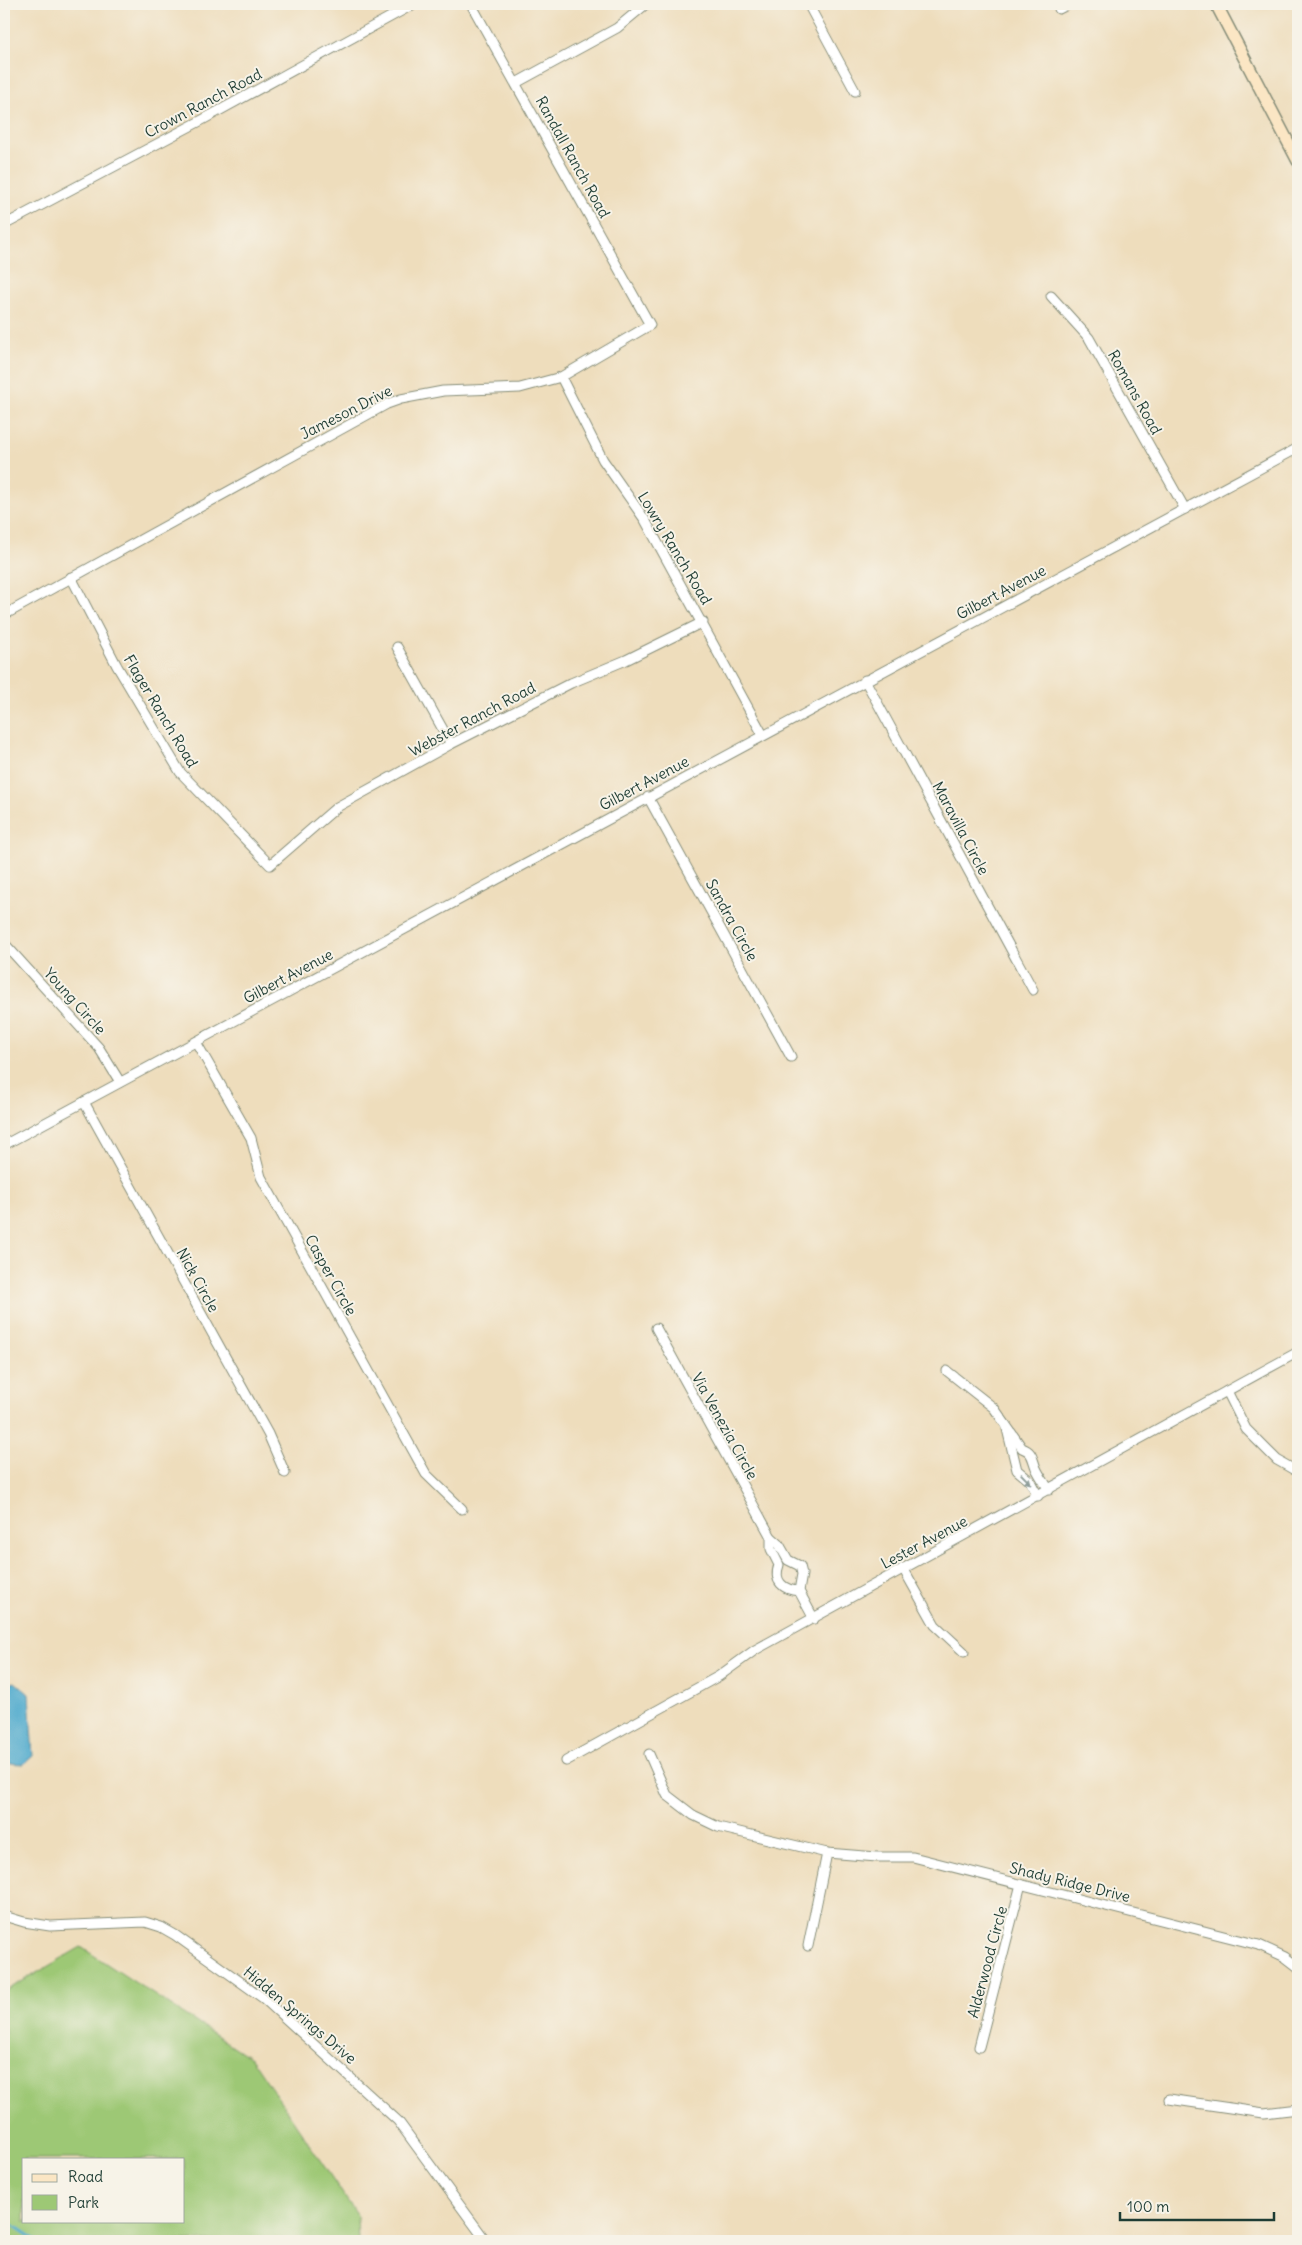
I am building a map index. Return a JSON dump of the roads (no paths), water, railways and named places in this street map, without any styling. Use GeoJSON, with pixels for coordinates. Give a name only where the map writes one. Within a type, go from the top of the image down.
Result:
{"type":"FeatureCollection","features":[{"type":"Feature","properties":{"kind":"street","name":"Crown Ranch Road"},"geometry":{"type":"LineString","coordinates":[[4,225],[204,119],[414,4]]}},
{"type":"Feature","properties":{"kind":"street","name":"Randall Ranch Road"},"geometry":{"type":"LineString","coordinates":[[471,4],[650,325]]}},
{"type":"Feature","properties":{"kind":"street"},"geometry":{"type":"LineString","coordinates":[[516,83],[617,28],[646,4]]}},
{"type":"Feature","properties":{"kind":"street"},"geometry":{"type":"LineString","coordinates":[[808,4],[855,90]]}},
{"type":"Feature","properties":{"kind":"street"},"geometry":{"type":"LineString","coordinates":[[1060,9],[1069,4]]}},
{"type":"Feature","properties":{"kind":"street"},"geometry":{"type":"LineString","coordinates":[[1216,4],[1298,161]]}},
{"type":"Feature","properties":{"kind":"street","name":"Romans Road"},"geometry":{"type":"LineString","coordinates":[[1051,296],[1089,338],[1185,509]]}},
{"type":"Feature","properties":{"kind":"street","name":"Jameson Drive"},"geometry":{"type":"LineString","coordinates":[[4,615],[387,404],[443,391],[520,388],[561,377],[650,325]]}},
{"type":"Feature","properties":{"kind":"street","name":"Lowry Ranch Road"},"geometry":{"type":"LineString","coordinates":[[561,377],[603,460],[645,520],[763,735]]}},
{"type":"Feature","properties":{"kind":"street","name":"Gilbert Avenue"},"geometry":{"type":"LineString","coordinates":[[4,1145],[1298,448]]}},
{"type":"Feature","properties":{"kind":"street","name":"Flager Ranch Road"},"geometry":{"type":"LineString","coordinates":[[71,577],[117,666],[180,772],[270,865]]}},
{"type":"Feature","properties":{"kind":"street","name":"Webster Ranch Road"},"geometry":{"type":"LineString","coordinates":[[270,865],[337,807],[452,744],[571,683],[626,660],[702,622]]}},
{"type":"Feature","properties":{"kind":"street"},"geometry":{"type":"LineString","coordinates":[[397,647],[452,744]]}},
{"type":"Feature","properties":{"kind":"street","name":"Maravilla Circle"},"geometry":{"type":"LineString","coordinates":[[865,680],[1033,990]]}},
{"type":"Feature","properties":{"kind":"street","name":"Sandra Circle"},"geometry":{"type":"LineString","coordinates":[[648,797],[791,1057]]}},
{"type":"Feature","properties":{"kind":"street","name":"Young Circle"},"geometry":{"type":"LineString","coordinates":[[4,944],[99,1048],[120,1082]]}},
{"type":"Feature","properties":{"kind":"street","name":"Casper Circle"},"geometry":{"type":"LineString","coordinates":[[196,1042],[251,1138],[261,1177],[426,1474],[462,1510]]}},
{"type":"Feature","properties":{"kind":"street","name":"Nick Circle"},"geometry":{"type":"LineString","coordinates":[[84,1102],[268,1434],[285,1473]]}},
{"type":"Feature","properties":{"kind":"street","name":"Via Venezia Circle"},"geometry":{"type":"LineString","coordinates":[[656,1328],[771,1537],[788,1560],[800,1566],[802,1574],[799,1591],[792,1590],[778,1581],[776,1573],[779,1565],[771,1549],[771,1537]]}},
{"type":"Feature","properties":{"kind":"street","name":"Lester Avenue"},"geometry":{"type":"LineString","coordinates":[[566,1760],[719,1676],[755,1650],[1298,1352]]}},
{"type":"Feature","properties":{"kind":"street"},"geometry":{"type":"LineString","coordinates":[[947,1371],[994,1408],[1022,1448],[1028,1450],[1034,1458],[1035,1467],[1049,1490]]}},
{"type":"Feature","properties":{"kind":"street"},"geometry":{"type":"LineString","coordinates":[[1227,1390],[1246,1429],[1277,1460],[1298,1472]]}},
{"type":"Feature","properties":{"kind":"street"},"geometry":{"type":"LineString","coordinates":[[1007,1429],[1017,1470],[1030,1481],[1038,1496]]}},
{"type":"Feature","properties":{"kind":"street"},"geometry":{"type":"LineString","coordinates":[[903,1568],[935,1625],[964,1652]]}},
{"type":"Feature","properties":{"kind":"street"},"geometry":{"type":"LineString","coordinates":[[799,1591],[814,1619]]}},
{"type":"Feature","properties":{"kind":"street","name":"Shady Ridge Drive"},"geometry":{"type":"LineString","coordinates":[[649,1754],[667,1795],[693,1815],[718,1827],[827,1853],[877,1857],[913,1857],[1258,1945],[1285,1957],[1298,1967]]}},
{"type":"Feature","properties":{"kind":"street"},"geometry":{"type":"LineString","coordinates":[[808,1946],[827,1853]]}},
{"type":"Feature","properties":{"kind":"street","name":"Alderwood Circle"},"geometry":{"type":"LineString","coordinates":[[979,2047],[1022,1884]]}},
{"type":"Feature","properties":{"kind":"street","name":"Hidden Springs Drive"},"geometry":{"type":"LineString","coordinates":[[4,1916],[24,1922],[50,1926],[145,1922],[161,1927],[175,1935],[263,1998],[398,2120],[486,2241]]}},
{"type":"Feature","properties":{"kind":"street"},"geometry":{"type":"LineString","coordinates":[[1169,2099],[1264,2113],[1298,2109]]}},
{"type":"Feature","properties":{"kind":"water"},"geometry":{"type":"Polygon","coordinates":[[[15,1682],[29,1694],[33,1756],[24,1764],[4,1763],[4,1684],[15,1682]]]}},
{"type":"Feature","properties":{"kind":"waterway"},"geometry":{"type":"LineString","coordinates":[[4,2219],[37,2241]]}}]}
